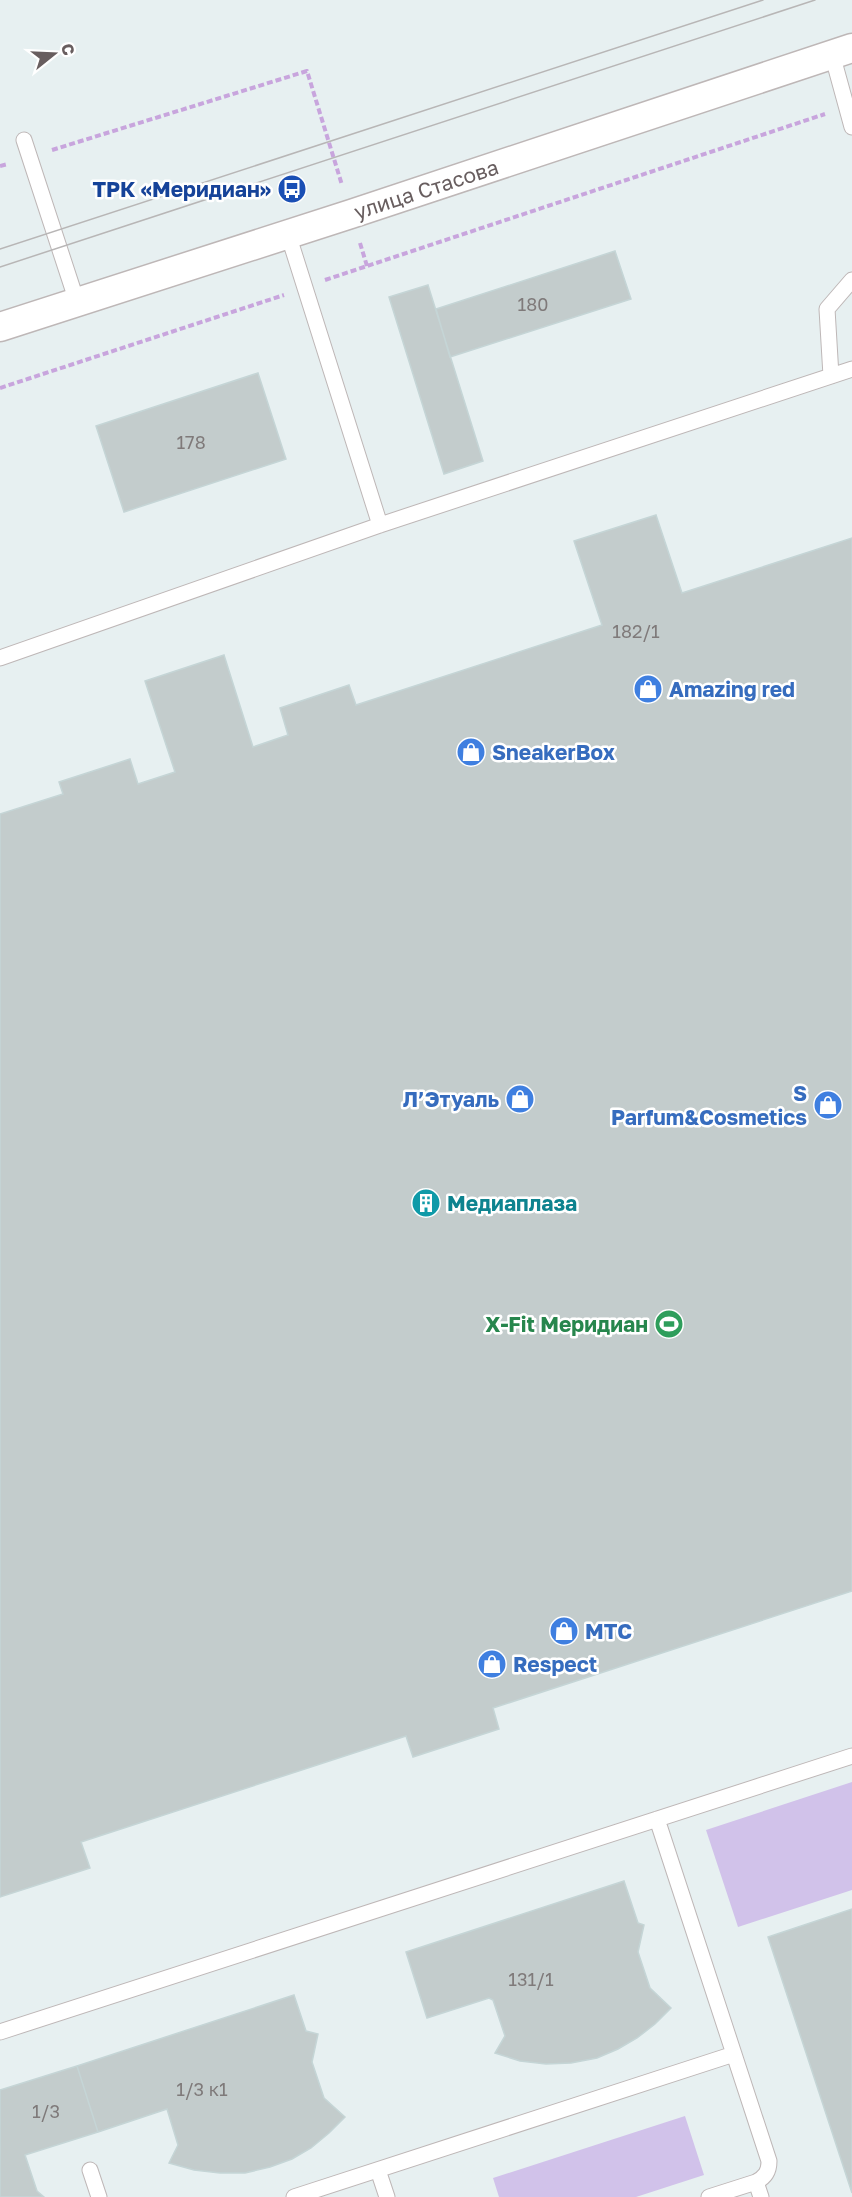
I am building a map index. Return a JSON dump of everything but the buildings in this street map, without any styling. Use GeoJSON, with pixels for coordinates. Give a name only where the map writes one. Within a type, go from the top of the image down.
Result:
{"type":"FeatureCollection","features":[{"type":"Feature","properties":{"kind":"street","name":"улица Стасова"},"geometry":{"type":"LineString","coordinates":[[0,327],[351,214],[842,51]]}},
{"type":"Feature","properties":{"kind":"lane"},"geometry":{"type":"LineString","coordinates":[[842,51],[847,106],[852,127]]}},
{"type":"Feature","properties":{"kind":"lane"},"geometry":{"type":"LineString","coordinates":[[24,140],[77,302]]}},
{"type":"Feature","properties":{"kind":"lane"},"geometry":{"type":"LineString","coordinates":[[288,234],[380,525]]}},
{"type":"Feature","properties":{"kind":"lane"},"geometry":{"type":"LineString","coordinates":[[831,376],[827,309],[852,280]]}},
{"type":"Feature","properties":{"kind":"lane"},"geometry":{"type":"LineString","coordinates":[[0,658],[380,525],[852,369]]}},
{"type":"Feature","properties":{"kind":"lane"},"geometry":{"type":"LineString","coordinates":[[0,2032],[852,1756]]}},
{"type":"Feature","properties":{"kind":"lane"},"geometry":{"type":"LineString","coordinates":[[657,1819],[769,2161],[769,2168],[764,2178],[709,2197]]}},
{"type":"Feature","properties":{"kind":"lane"},"geometry":{"type":"LineString","coordinates":[[294,2197],[734,2054]]}},
{"type":"Feature","properties":{"kind":"lane"},"geometry":{"type":"LineString","coordinates":[[90,2170],[99,2197]]}},
{"type":"Feature","properties":{"kind":"lane"},"geometry":{"type":"LineString","coordinates":[[378,2170],[387,2197]]}},
{"type":"Feature","properties":{"kind":"lane"},"geometry":{"type":"LineString","coordinates":[[756,2182],[760,2197]]}},
{"type":"Feature","properties":{"kind":"path"},"geometry":{"type":"LineString","coordinates":[[0,166],[307,71],[367,266]]}},
{"type":"Feature","properties":{"kind":"path"},"geometry":{"type":"LineString","coordinates":[[0,388],[847,106]]}},
{"type":"Feature","properties":{"kind":"shaded area"},"geometry":{"type":"Polygon","coordinates":[[[852,1782],[852,1890],[738,1927],[706,1830],[852,1782]]]}},
{"type":"Feature","properties":{"kind":"shaded area"},"geometry":{"type":"Polygon","coordinates":[[[685,2116],[704,2175],[636,2197],[499,2197],[493,2178],[685,2116]]]}},
{"type":"Feature","properties":{"kind":"tram line"},"geometry":{"type":"LineString","coordinates":[[0,249],[763,0]]}},
{"type":"Feature","properties":{"kind":"tram line"},"geometry":{"type":"LineString","coordinates":[[0,267],[815,0]]}},
{"type":"Feature","properties":{"kind":"place","name":"ТРК «Меридиан»"},"geometry":{"type":"Point","coordinates":[292,189]}},
{"type":"Feature","properties":{"kind":"place","name":"Amazing red"},"geometry":{"type":"Point","coordinates":[648,689]}},
{"type":"Feature","properties":{"kind":"place","name":"SneakerBox"},"geometry":{"type":"Point","coordinates":[471,752]}},
{"type":"Feature","properties":{"kind":"place","name":"Л’Этуаль"},"geometry":{"type":"Point","coordinates":[520,1099]}},
{"type":"Feature","properties":{"kind":"place","name":"S Parfum&Cosmetics"},"geometry":{"type":"Point","coordinates":[828,1105]}},
{"type":"Feature","properties":{"kind":"place","name":"Медиаплаза"},"geometry":{"type":"Point","coordinates":[426,1203]}},
{"type":"Feature","properties":{"kind":"place","name":"X-Fit Меридиан"},"geometry":{"type":"Point","coordinates":[669,1324]}},
{"type":"Feature","properties":{"kind":"place","name":"МТС"},"geometry":{"type":"Point","coordinates":[564,1631]}},
{"type":"Feature","properties":{"kind":"place","name":"Respect"},"geometry":{"type":"Point","coordinates":[492,1664]}}]}
